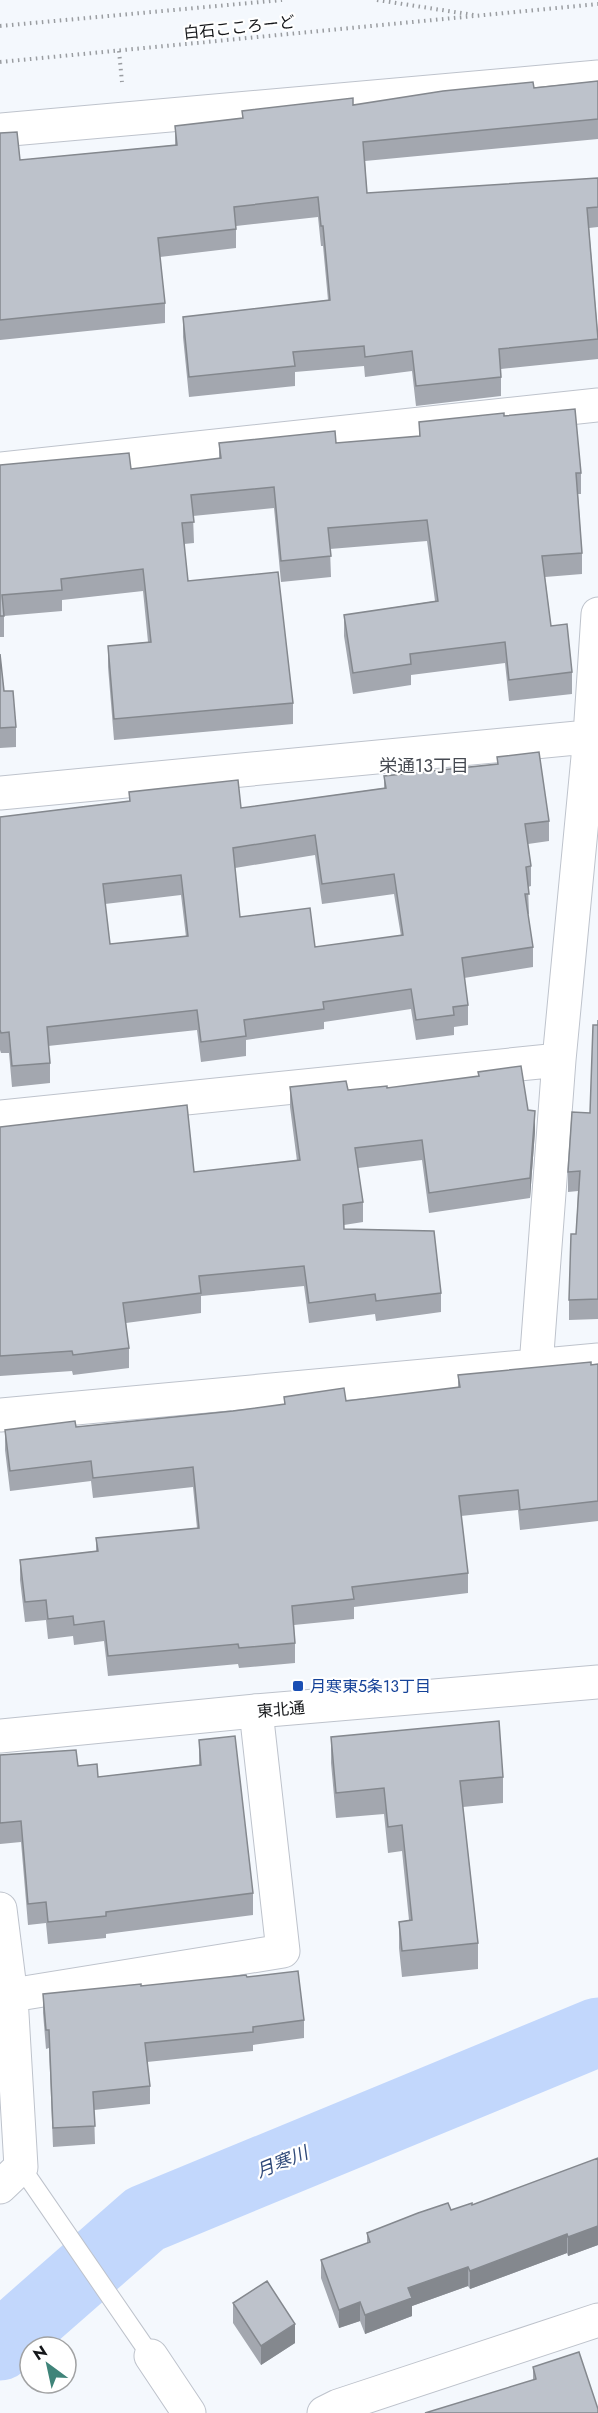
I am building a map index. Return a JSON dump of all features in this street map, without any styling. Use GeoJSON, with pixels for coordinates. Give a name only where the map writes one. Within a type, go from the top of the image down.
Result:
{"type":"FeatureCollection","features":[{"type":"Feature","properties":{"kind":"street"},"geometry":{"type":"LineString","coordinates":[[0,130],[598,77]]}},
{"type":"Feature","properties":{"kind":"street"},"geometry":{"type":"LineString","coordinates":[[0,469],[598,405]]}},
{"type":"Feature","properties":{"kind":"street"},"geometry":{"type":"LineString","coordinates":[[536,1366],[559,1060],[594,736],[598,614]]}},
{"type":"Feature","properties":{"kind":"street"},"geometry":{"type":"LineString","coordinates":[[0,793],[594,736]]}},
{"type":"Feature","properties":{"kind":"street"},"geometry":{"type":"LineString","coordinates":[[0,1117],[559,1060]]}},
{"type":"Feature","properties":{"kind":"street"},"geometry":{"type":"LineString","coordinates":[[0,1416],[598,1360]]}},
{"type":"Feature","properties":{"kind":"street","name":"東北通"},"geometry":{"type":"LineString","coordinates":[[0,1736],[256,1711],[598,1682]]}},
{"type":"Feature","properties":{"kind":"street"},"geometry":{"type":"LineString","coordinates":[[5,1997],[283,1951],[256,1711]]}},
{"type":"Feature","properties":{"kind":"street"},"geometry":{"type":"LineString","coordinates":[[0,1909],[10,2177]]}},
{"type":"Feature","properties":{"kind":"street"},"geometry":{"type":"LineString","coordinates":[[324,2413],[338,2406],[598,2320]]}},
{"type":"Feature","properties":{"kind":"street"},"geometry":{"type":"LineString","coordinates":[[151,2356],[189,2413]]}},
{"type":"Feature","properties":{"kind":"lane"},"geometry":{"type":"LineString","coordinates":[[10,2177],[54,2218],[151,2356]]}},
{"type":"Feature","properties":{"kind":"path","name":"白石こころーど"},"geometry":{"type":"LineString","coordinates":[[0,26],[282,0]]}},
{"type":"Feature","properties":{"kind":"path","name":"白石こころーど"},"geometry":{"type":"LineString","coordinates":[[377,0],[480,15]]}},
{"type":"Feature","properties":{"kind":"path","name":"白石こころーど"},"geometry":{"type":"LineString","coordinates":[[0,62],[598,4]]}},
{"type":"Feature","properties":{"kind":"building"},"geometry":{"type":"Polygon","coordinates":[[[598,81],[598,119],[363,142],[367,193],[598,178],[598,207],[587,208],[598,339],[499,349],[501,377],[416,386],[412,351],[365,357],[364,346],[293,352],[295,366],[189,377],[183,317],[330,300],[318,197],[234,207],[236,229],[158,238],[165,303],[0,320],[0,133],[17,132],[20,160],[177,145],[175,126],[243,118],[242,111],[353,98],[353,105],[443,91],[533,82],[534,88],[598,81]]]}},
{"type":"Feature","properties":{"kind":"building"},"geometry":{"type":"Polygon","coordinates":[[[575,409],[581,473],[576,473],[582,553],[542,556],[551,626],[567,624],[572,672],[509,680],[505,642],[410,654],[411,664],[353,673],[344,615],[438,601],[427,520],[328,528],[331,556],[281,561],[274,487],[191,495],[194,522],[182,523],[188,581],[278,572],[293,703],[114,719],[108,646],[151,642],[143,569],[61,579],[62,590],[2,595],[4,616],[0,616],[0,465],[129,453],[131,469],[221,458],[219,443],[335,431],[336,443],[420,436],[419,422],[504,413],[504,416],[575,409]]]}},
{"type":"Feature","properties":{"kind":"building"},"geometry":{"type":"Polygon","coordinates":[[[0,654],[4,691],[13,691],[16,727],[0,728],[0,654]]]}},
{"type":"Feature","properties":{"kind":"building"},"geometry":{"type":"Polygon","coordinates":[[[539,752],[549,821],[525,824],[531,866],[526,867],[529,894],[525,894],[533,947],[462,958],[468,1005],[453,1007],[454,1015],[416,1020],[411,989],[323,1002],[324,1009],[244,1020],[246,1036],[201,1042],[197,1010],[47,1027],[50,1063],[12,1066],[9,1032],[1,1033],[0,1030],[0,817],[130,801],[129,792],[238,780],[241,808],[386,788],[384,776],[498,764],[497,757],[539,752]],[[315,835],[233,848],[240,917],[310,908],[315,947],[403,935],[394,874],[322,884],[315,835]],[[181,875],[103,884],[110,944],[188,936],[181,875]]]}},
{"type":"Feature","properties":{"kind":"building"},"geometry":{"type":"Polygon","coordinates":[[[593,1025],[598,1025],[598,1299],[569,1300],[571,1234],[576,1234],[580,1171],[568,1172],[572,1112],[590,1113],[593,1025]]]}},
{"type":"Feature","properties":{"kind":"building"},"geometry":{"type":"Polygon","coordinates":[[[521,1066],[528,1110],[535,1111],[530,1178],[429,1193],[422,1140],[355,1148],[363,1202],[343,1205],[344,1229],[434,1231],[441,1293],[376,1301],[375,1294],[309,1303],[304,1266],[199,1276],[201,1293],[123,1303],[129,1348],[73,1355],[72,1351],[0,1356],[0,1127],[187,1105],[194,1172],[300,1160],[290,1087],[346,1081],[348,1090],[387,1086],[387,1088],[479,1076],[478,1072],[521,1066]]]}},
{"type":"Feature","properties":{"kind":"building"},"geometry":{"type":"Polygon","coordinates":[[[591,1362],[591,1365],[598,1364],[598,1501],[520,1510],[518,1490],[459,1496],[468,1573],[352,1587],[354,1599],[292,1606],[295,1643],[239,1648],[238,1644],[108,1656],[104,1621],[74,1625],[73,1616],[48,1619],[46,1600],[25,1602],[20,1560],[98,1551],[96,1538],[199,1528],[193,1467],[93,1478],[91,1461],[10,1471],[5,1430],[75,1421],[76,1427],[233,1411],[285,1404],[284,1397],[344,1388],[346,1401],[460,1387],[458,1375],[591,1362]]]}},
{"type":"Feature","properties":{"kind":"building"},"geometry":{"type":"Polygon","coordinates":[[[499,1721],[503,1777],[460,1781],[478,1943],[402,1951],[399,1922],[412,1920],[402,1825],[388,1827],[384,1788],[336,1793],[331,1737],[499,1721]]]}},
{"type":"Feature","properties":{"kind":"building"},"geometry":{"type":"Polygon","coordinates":[[[235,1736],[253,1893],[106,1912],[106,1916],[48,1922],[46,1902],[28,1904],[21,1821],[0,1823],[0,1755],[76,1750],[78,1766],[97,1764],[98,1777],[201,1765],[199,1740],[235,1736]]]}},
{"type":"Feature","properties":{"kind":"building"},"geometry":{"type":"Polygon","coordinates":[[[298,1971],[304,2020],[253,2027],[253,2032],[145,2043],[150,2086],[93,2092],[95,2126],[53,2128],[49,2030],[46,2030],[43,1994],[298,1971]]]}},
{"type":"Feature","properties":{"kind":"building"},"geometry":{"type":"Polygon","coordinates":[[[598,2158],[598,2226],[568,2237],[567,2234],[470,2271],[468,2267],[408,2288],[412,2298],[365,2315],[360,2302],[339,2310],[321,2260],[370,2242],[367,2233],[448,2203],[451,2210],[472,2203],[472,2205],[598,2158]]]}},
{"type":"Feature","properties":{"kind":"building"},"geometry":{"type":"Polygon","coordinates":[[[267,2281],[295,2324],[261,2346],[233,2303],[267,2281]]]}},
{"type":"Feature","properties":{"kind":"building"},"geometry":{"type":"Polygon","coordinates":[[[579,2352],[598,2413],[425,2413],[536,2379],[533,2367],[579,2352]]]}},
{"type":"Feature","properties":{"kind":"waterway","name":"月寒川"},"geometry":{"type":"LineString","coordinates":[[0,2346],[145,2219],[598,2032]]}},
{"type":"Feature","properties":{"kind":"place","name":"月寒東5条13丁目"},"geometry":{"type":"Point","coordinates":[298,1686]}},
{"type":"Feature","properties":{"kind":"district","name":"栄通13丁目"},"geometry":{"type":"Point","coordinates":[424,766]}}]}
